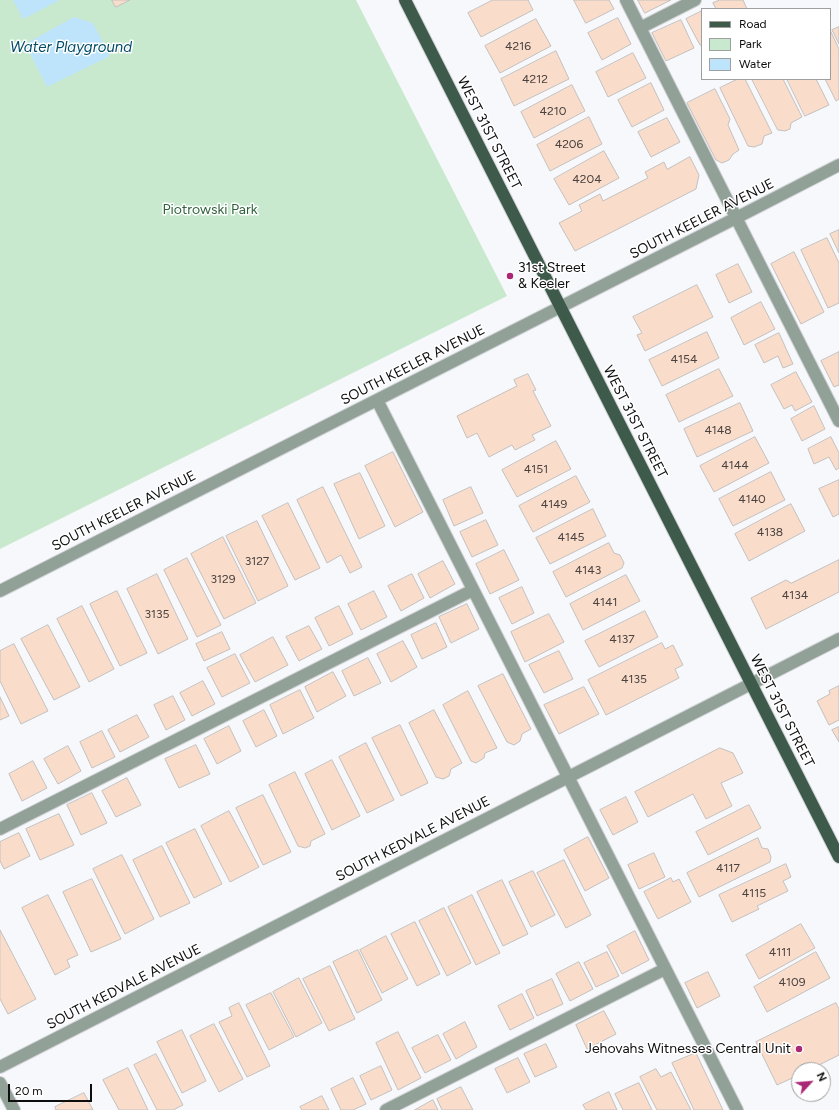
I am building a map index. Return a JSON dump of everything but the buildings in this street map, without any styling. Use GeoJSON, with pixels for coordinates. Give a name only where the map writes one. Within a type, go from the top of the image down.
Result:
{"type":"FeatureCollection","features":[{"type":"Feature","properties":{"kind":"main road","name":"WEST 31ST STREET"},"geometry":{"type":"LineString","coordinates":[[405,0],[839,857]]}},
{"type":"Feature","properties":{"kind":"street"},"geometry":{"type":"LineString","coordinates":[[626,0],[736,218],[835,404],[839,421]]}},
{"type":"Feature","properties":{"kind":"street"},"geometry":{"type":"LineString","coordinates":[[640,28],[695,0]]}},
{"type":"Feature","properties":{"kind":"street","name":"SOUTH KEELER AVENUE"},"geometry":{"type":"LineString","coordinates":[[0,591],[839,165]]}},
{"type":"Feature","properties":{"kind":"street"},"geometry":{"type":"LineString","coordinates":[[377,400],[737,1110]]}},
{"type":"Feature","properties":{"kind":"street"},"geometry":{"type":"LineString","coordinates":[[0,829],[474,590]]}},
{"type":"Feature","properties":{"kind":"street","name":"SOUTH KEDVALE AVENUE"},"geometry":{"type":"LineString","coordinates":[[0,1067],[839,639]]}},
{"type":"Feature","properties":{"kind":"street"},"geometry":{"type":"LineString","coordinates":[[386,1110],[665,969]]}},
{"type":"Feature","properties":{"kind":"street"},"geometry":{"type":"LineString","coordinates":[[0,1082],[14,1110]]}},
{"type":"Feature","properties":{"kind":"green space","name":"Piotrowski Park"},"geometry":{"type":"Polygon","coordinates":[[[0,0],[356,0],[507,296],[0,549],[0,0]]]}},
{"type":"Feature","properties":{"kind":"water"},"geometry":{"type":"Polygon","coordinates":[[[13,0],[60,0],[23,19],[13,0]]]}},
{"type":"Feature","properties":{"kind":"water","name":"Water Playground"},"geometry":{"type":"Polygon","coordinates":[[[74,17],[93,23],[110,56],[47,87],[25,44],[74,17]]]}},
{"type":"Feature","properties":{"kind":"place","name":"31st Street & Keeler"},"geometry":{"type":"Point","coordinates":[510,276]}},
{"type":"Feature","properties":{"kind":"place","name":"Jehovahs Witnesses Central Unit"},"geometry":{"type":"Point","coordinates":[799,1049]}}]}
